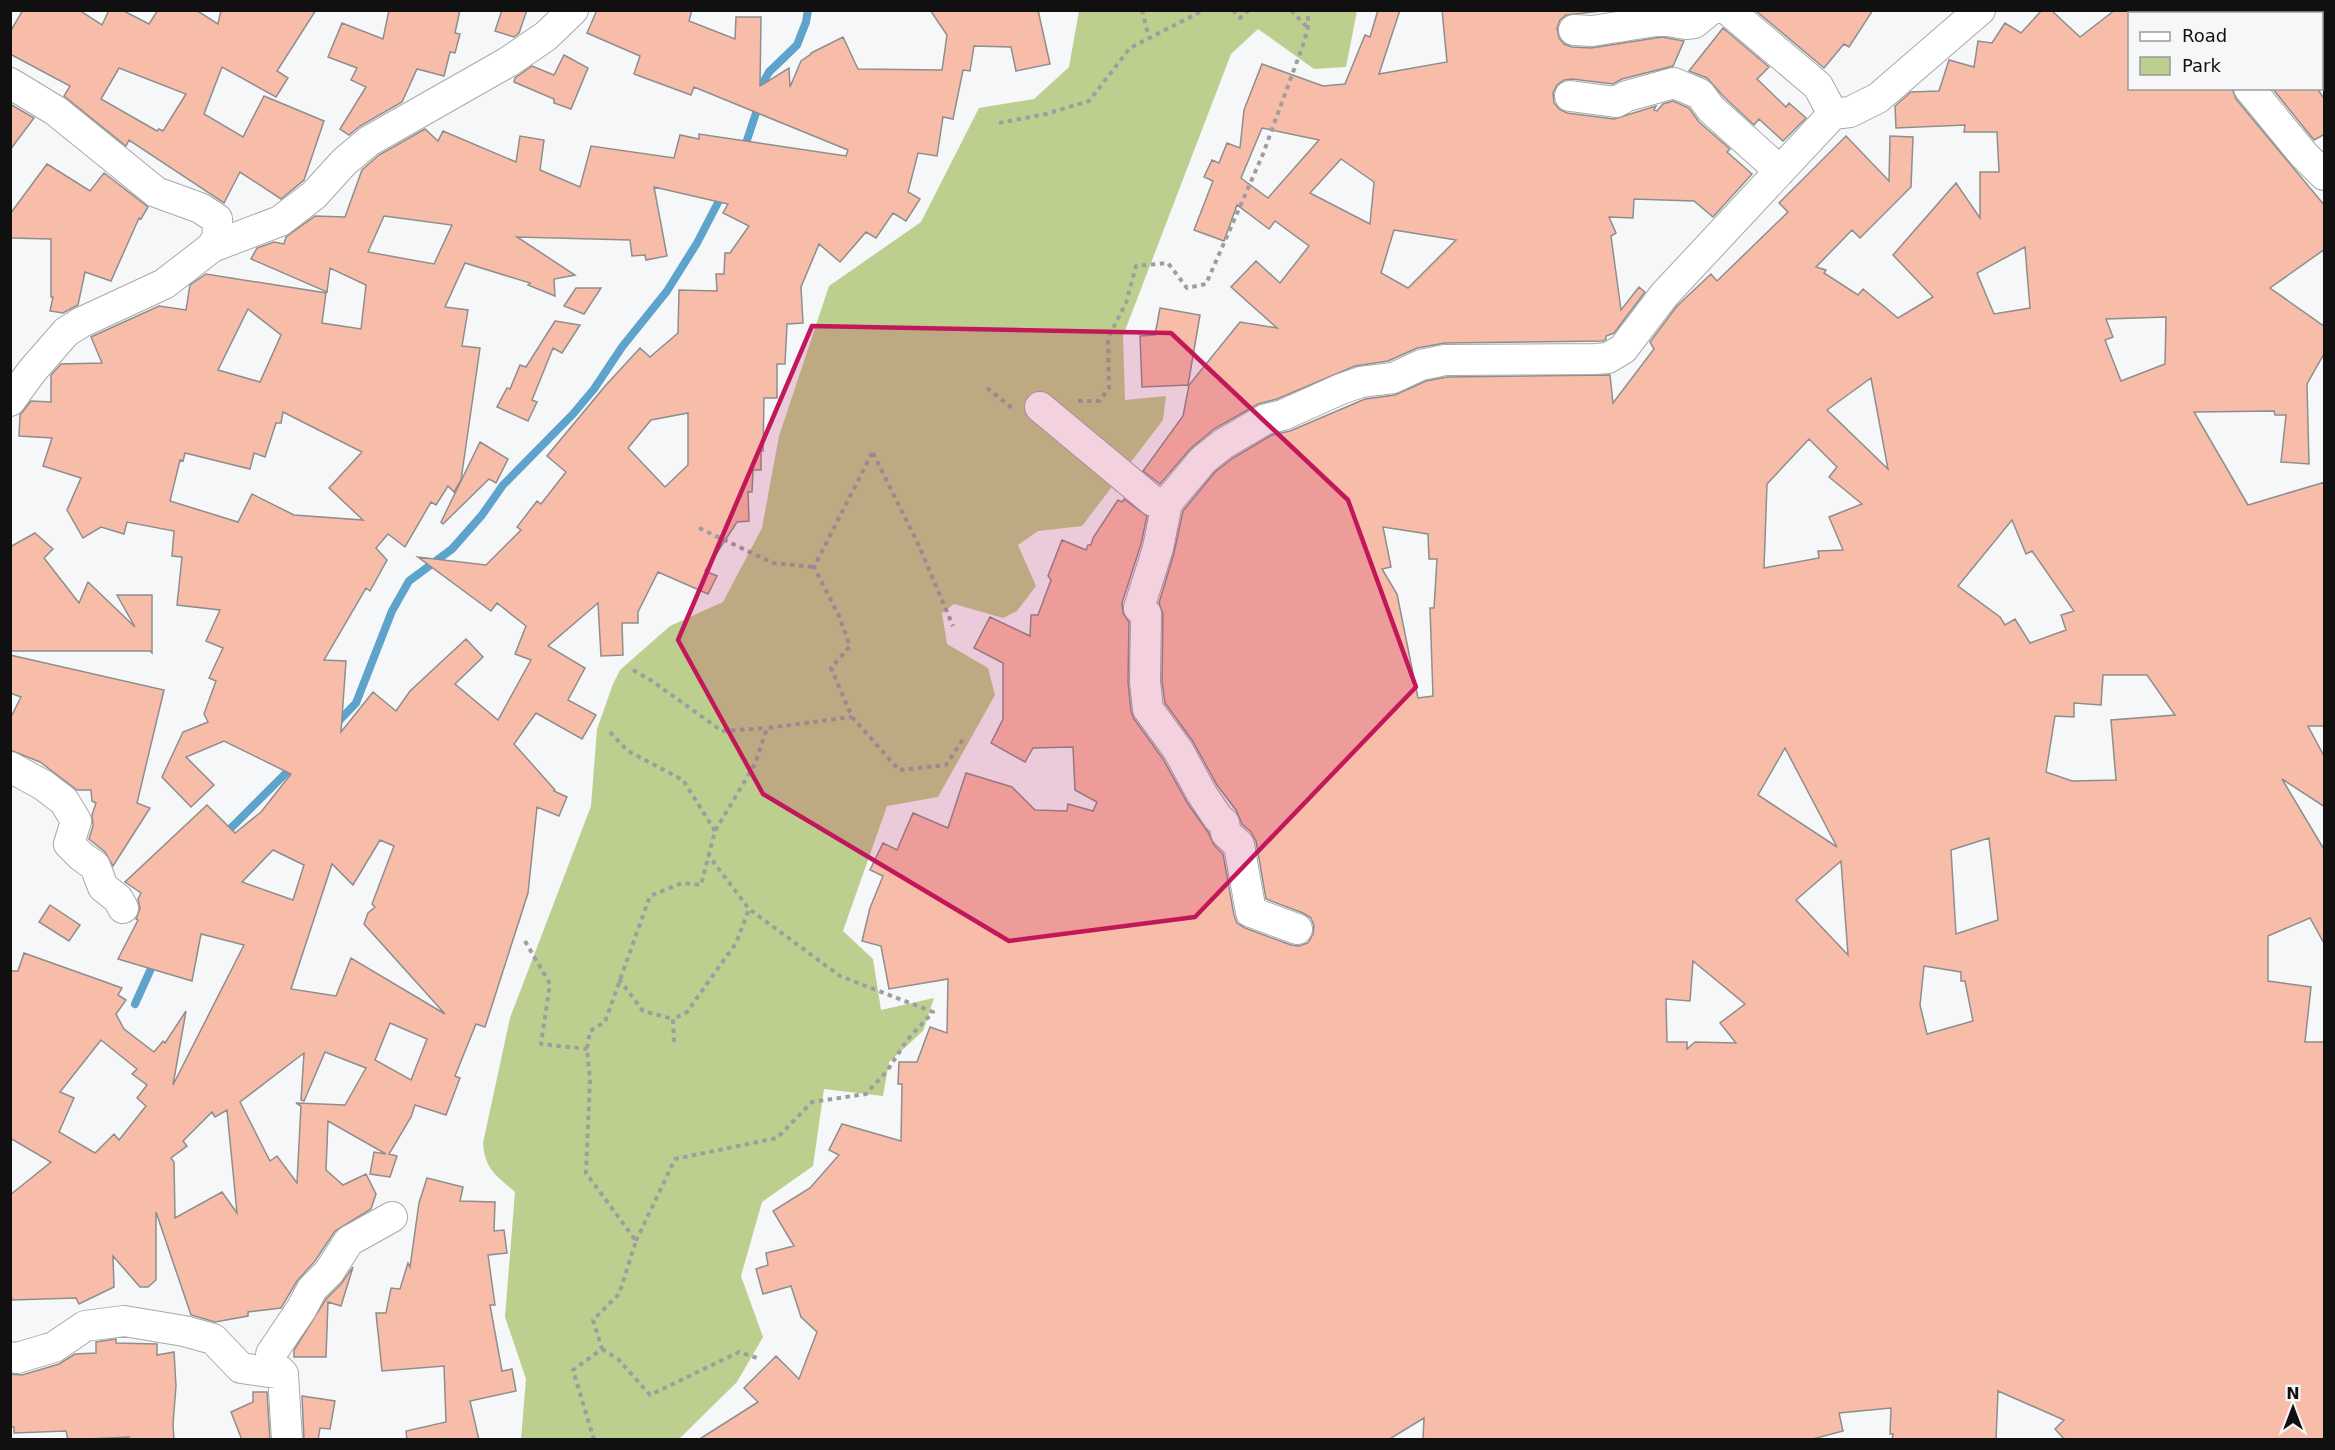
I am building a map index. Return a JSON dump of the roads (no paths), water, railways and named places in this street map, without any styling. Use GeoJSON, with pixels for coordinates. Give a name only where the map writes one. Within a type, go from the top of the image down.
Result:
{"type":"FeatureCollection","features":[{"type":"Feature","properties":{"kind":"street"},"geometry":{"type":"LineString","coordinates":[[10,401],[32,371],[66,332],[81,322],[164,284],[212,247],[280,222],[314,195],[344,162],[369,141],[508,62],[546,36],[573,10]]}},
{"type":"Feature","properties":{"kind":"street"},"geometry":{"type":"LineString","coordinates":[[1574,30],[1592,31],[1662,20],[1686,24],[1694,22],[1710,10]]}},
{"type":"Feature","properties":{"kind":"street"},"geometry":{"type":"LineString","coordinates":[[1728,10],[1818,86],[1833,114]]}},
{"type":"Feature","properties":{"kind":"street"},"geometry":{"type":"LineString","coordinates":[[1297,929],[1251,912],[1239,844],[1227,833],[1224,824],[1202,794],[1178,750],[1148,709],[1145,682],[1146,614],[1139,608],[1158,548],[1167,503],[1203,460],[1223,444],[1266,419],[1283,415],[1361,382],[1393,378],[1422,365],[1445,360],[1533,361],[1608,357],[1623,350],[1664,295],[1833,114],[1850,112],[1878,98],[1980,10]]}},
{"type":"Feature","properties":{"kind":"street"},"geometry":{"type":"LineString","coordinates":[[1570,96],[1617,102],[1627,96],[1674,82],[1700,94],[1711,109],[1780,171]]}},
{"type":"Feature","properties":{"kind":"street"},"geometry":{"type":"LineString","coordinates":[[10,84],[56,111],[156,192],[200,208],[218,219],[218,236],[212,247]]}},
{"type":"Feature","properties":{"kind":"street"},"geometry":{"type":"LineString","coordinates":[[2251,90],[2304,155],[2325,175]]}},
{"type":"Feature","properties":{"kind":"street"},"geometry":{"type":"LineString","coordinates":[[1040,407],[1153,501],[1167,503]]}},
{"type":"Feature","properties":{"kind":"street"},"geometry":{"type":"LineString","coordinates":[[10,767],[43,785],[64,801],[76,821],[69,844],[95,866],[103,887],[118,899],[123,908]]}},
{"type":"Feature","properties":{"kind":"street"},"geometry":{"type":"LineString","coordinates":[[287,1440],[283,1374],[271,1362],[271,1354],[312,1289],[329,1272],[349,1241],[393,1217]]}},
{"type":"Feature","properties":{"kind":"street"},"geometry":{"type":"LineString","coordinates":[[10,1357],[17,1358],[54,1347],[85,1326],[124,1321],[184,1331],[213,1339],[241,1368],[283,1374]]}},
{"type":"Feature","properties":{"kind":"waterway"},"geometry":{"type":"LineString","coordinates":[[744,149],[757,110],[760,88],[769,72],[797,45],[808,10]]}},
{"type":"Feature","properties":{"kind":"waterway"},"geometry":{"type":"LineString","coordinates":[[336,724],[356,703],[392,611],[409,581],[452,549],[482,515],[503,485],[573,414],[594,389],[622,347],[667,291],[697,243],[723,193]]}},
{"type":"Feature","properties":{"kind":"waterway"},"geometry":{"type":"LineString","coordinates":[[225,834],[293,766]]}},
{"type":"Feature","properties":{"kind":"waterway"},"geometry":{"type":"LineString","coordinates":[[135,1004],[154,962]]}}]}
